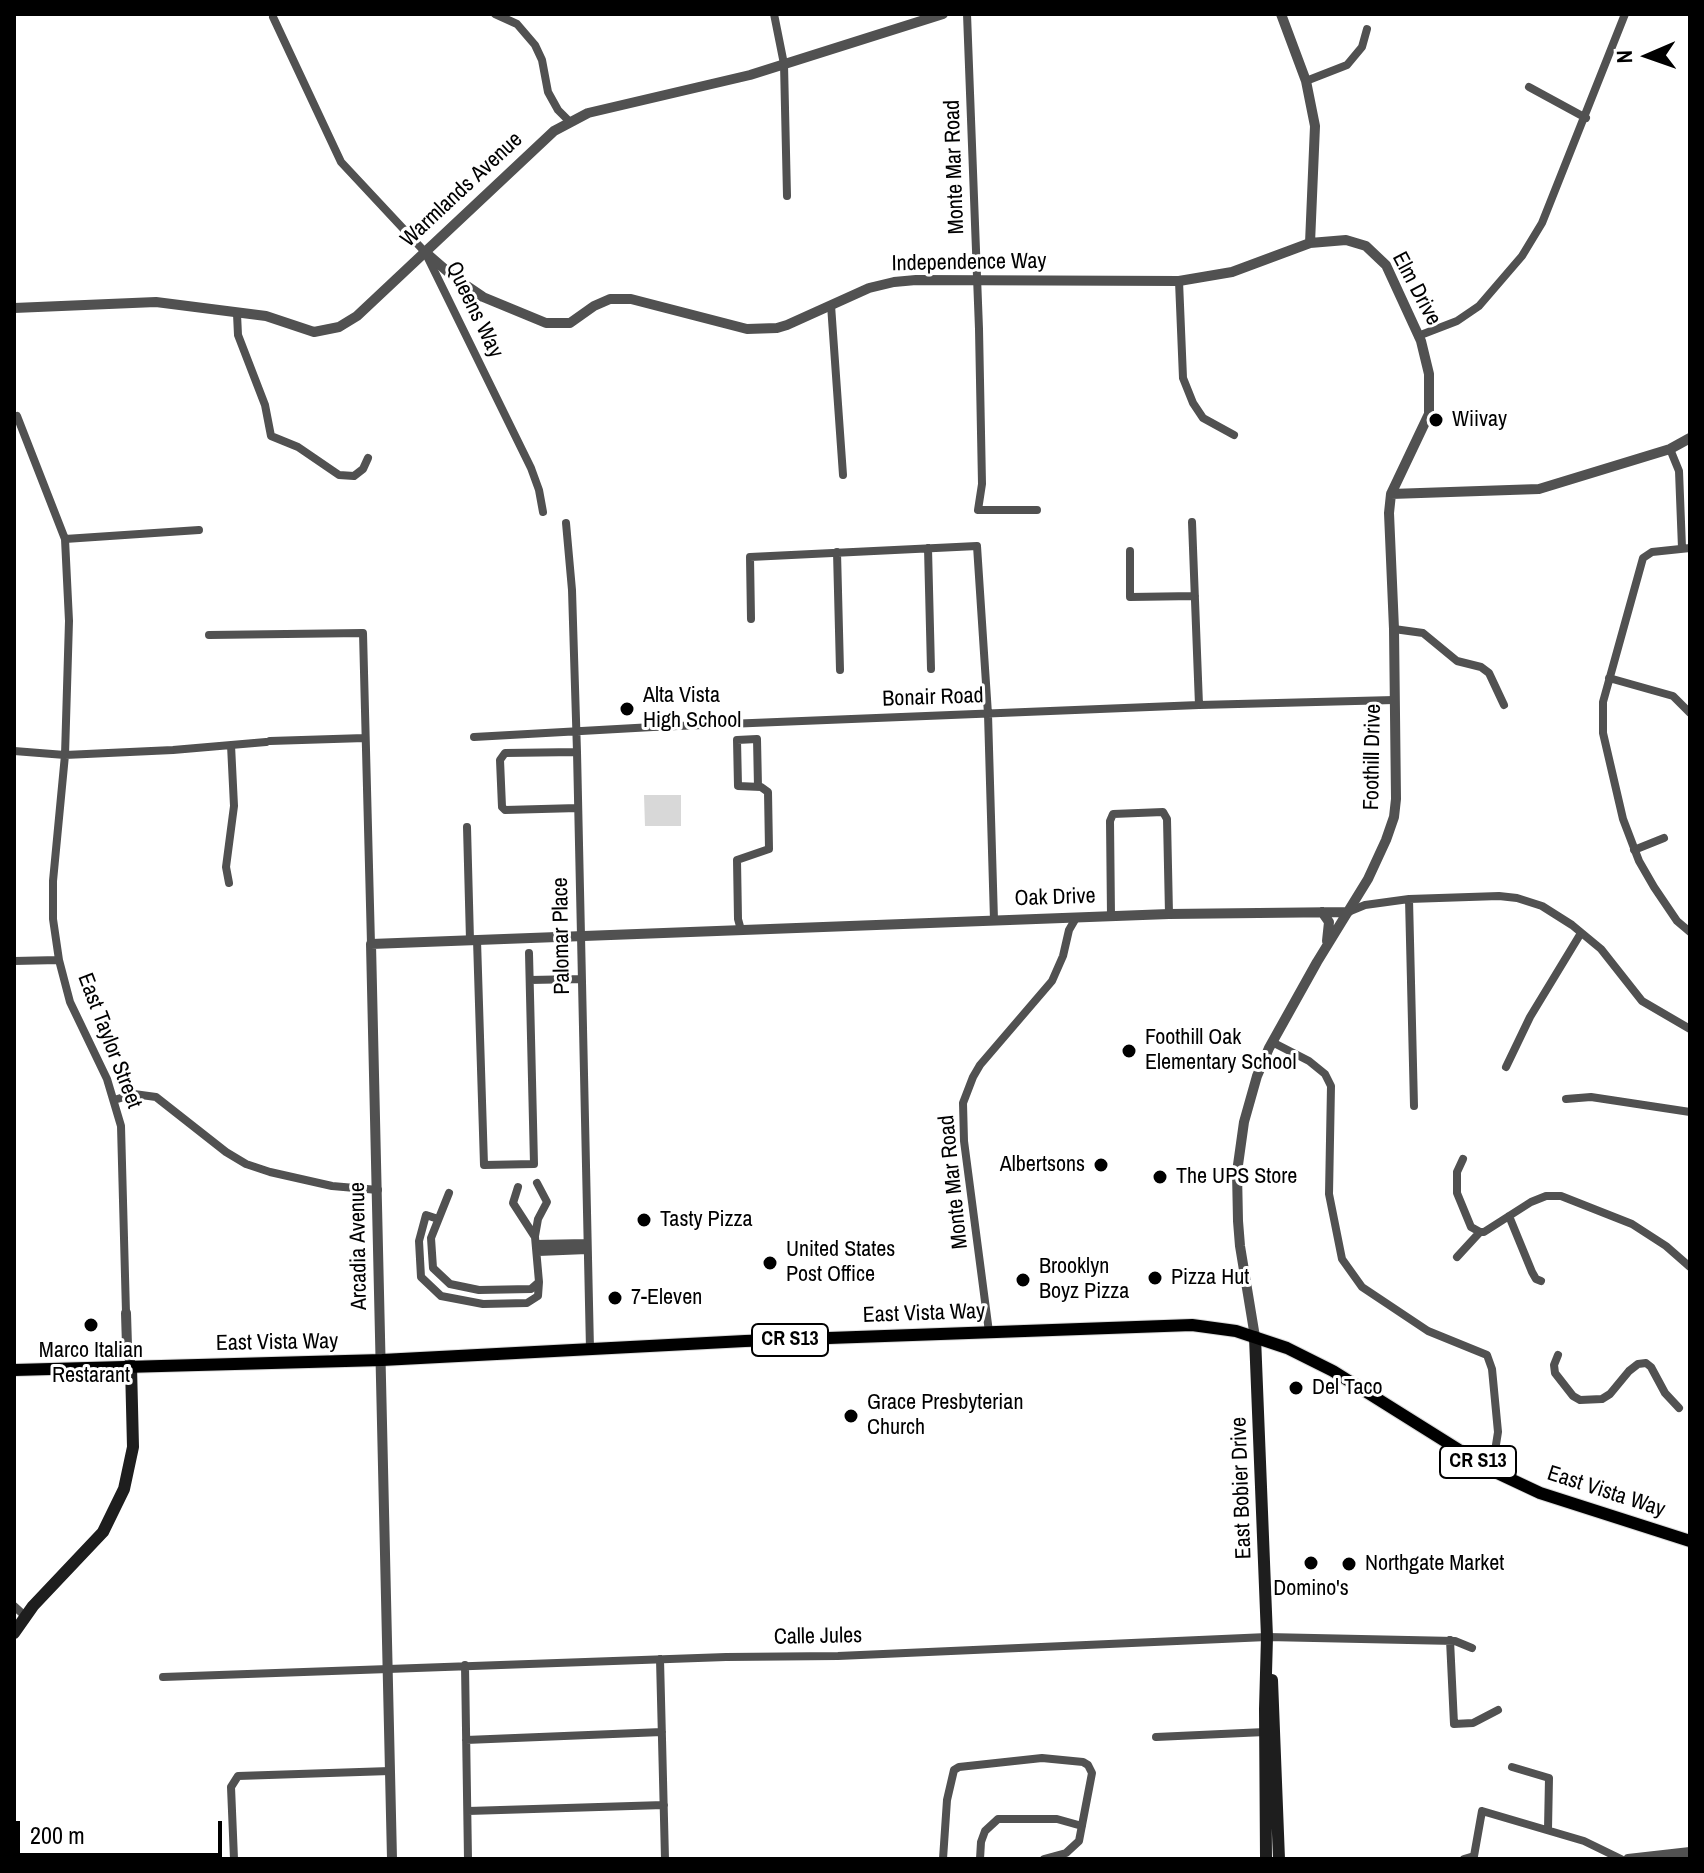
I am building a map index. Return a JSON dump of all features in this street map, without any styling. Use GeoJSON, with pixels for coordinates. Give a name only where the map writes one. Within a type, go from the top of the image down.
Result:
{"type":"FeatureCollection","features":[{"type":"Feature","properties":{"kind":"main road","name":"East Vista Way"},"geometry":{"type":"LineString","coordinates":[[14,1370],[382,1360],[1173,1324],[1236,1331],[1287,1348],[1333,1371],[1484,1466],[1540,1493],[1690,1541]]}},
{"type":"Feature","properties":{"kind":"main road","name":"East Bobier Drive"},"geometry":{"type":"LineString","coordinates":[[1255,1337],[1267,1637],[1266,1859]]}},
{"type":"Feature","properties":{"kind":"main road"},"geometry":{"type":"LineString","coordinates":[[14,1633],[25,1616],[103,1532],[124,1489],[133,1447],[131,1366]]}},
{"type":"Feature","properties":{"kind":"main road","name":"East Bobier Drive"},"geometry":{"type":"LineString","coordinates":[[1267,1637],[1274,1693],[1279,1859]]}},
{"type":"Feature","properties":{"kind":"street"},"geometry":{"type":"LineString","coordinates":[[774,14],[784,64],[787,196]]}},
{"type":"Feature","properties":{"kind":"street","name":"Warmlands Avenue"},"geometry":{"type":"LineString","coordinates":[[14,308],[156,302],[266,316],[314,332],[339,327],[357,316],[554,131],[570,122],[588,113],[750,75],[943,14]]}},
{"type":"Feature","properties":{"kind":"street","name":"Monte Mar Road"},"geometry":{"type":"LineString","coordinates":[[967,14],[982,484],[978,510],[1037,510]]}},
{"type":"Feature","properties":{"kind":"street"},"geometry":{"type":"LineString","coordinates":[[1281,14],[1306,81],[1315,126],[1310,243]]}},
{"type":"Feature","properties":{"kind":"street"},"geometry":{"type":"LineString","coordinates":[[1418,336],[1457,321],[1479,306],[1522,256],[1542,223],[1625,14]]}},
{"type":"Feature","properties":{"kind":"street"},"geometry":{"type":"LineString","coordinates":[[501,15],[517,24],[535,45],[542,60],[548,92],[558,110],[570,122]]}},
{"type":"Feature","properties":{"kind":"street","name":"Queens Way"},"geometry":{"type":"LineString","coordinates":[[273,17],[341,162],[425,252],[531,468],[543,512]]}},
{"type":"Feature","properties":{"kind":"street"},"geometry":{"type":"LineString","coordinates":[[1306,81],[1347,65],[1362,47],[1367,29]]}},
{"type":"Feature","properties":{"kind":"street"},"geometry":{"type":"LineString","coordinates":[[1529,87],[1586,118]]}},
{"type":"Feature","properties":{"kind":"street","name":"Elm Drive"},"geometry":{"type":"LineString","coordinates":[[1310,243],[1346,240],[1366,246],[1380,258],[1418,336],[1429,374],[1429,414],[1391,494]]}},
{"type":"Feature","properties":{"kind":"street","name":"Independence Way"},"geometry":{"type":"LineString","coordinates":[[425,252],[483,297],[546,323],[570,323],[610,299],[631,299],[747,329],[777,328],[869,288],[894,282],[1179,281],[1232,272],[1310,243]]}},
{"type":"Feature","properties":{"kind":"street"},"geometry":{"type":"LineString","coordinates":[[1179,281],[1183,378],[1203,418],[1234,435]]}},
{"type":"Feature","properties":{"kind":"street"},"geometry":{"type":"LineString","coordinates":[[831,305],[843,475]]}},
{"type":"Feature","properties":{"kind":"street"},"geometry":{"type":"LineString","coordinates":[[237,314],[238,335],[261,395],[271,436],[298,447],[339,475],[354,476],[363,469],[368,458]]}},
{"type":"Feature","properties":{"kind":"street","name":"East Taylor Street"},"geometry":{"type":"LineString","coordinates":[[17,416],[65,539],[69,621],[65,755],[53,881],[53,919],[70,1002],[94,1050],[121,1126],[127,1346],[131,1366]]}},
{"type":"Feature","properties":{"kind":"street"},"geometry":{"type":"LineString","coordinates":[[1391,494],[1539,489],[1670,449],[1690,438]]}},
{"type":"Feature","properties":{"kind":"street"},"geometry":{"type":"LineString","coordinates":[[1670,449],[1679,471],[1686,548],[1652,552],[1643,558],[1603,702],[1603,733],[1614,789],[1634,850],[1666,905],[1690,932]]}},
{"type":"Feature","properties":{"kind":"street"},"geometry":{"type":"LineString","coordinates":[[1679,471],[1690,471]]}},
{"type":"Feature","properties":{"kind":"street","name":"Foothill Drive"},"geometry":{"type":"LineString","coordinates":[[1255,1337],[1240,1246],[1237,1172],[1244,1122],[1257,1076],[1272,1042],[1368,879],[1391,829],[1396,799],[1391,494]]}},
{"type":"Feature","properties":{"kind":"street"},"geometry":{"type":"LineString","coordinates":[[1192,522],[1199,705]]}},
{"type":"Feature","properties":{"kind":"street","name":"Palomar Place"},"geometry":{"type":"LineString","coordinates":[[566,523],[572,590],[577,752],[590,1349]]}},
{"type":"Feature","properties":{"kind":"street"},"geometry":{"type":"LineString","coordinates":[[65,539],[199,530]]}},
{"type":"Feature","properties":{"kind":"street"},"geometry":{"type":"LineString","coordinates":[[751,619],[750,557],[977,546],[988,714],[994,920]]}},
{"type":"Feature","properties":{"kind":"street"},"geometry":{"type":"LineString","coordinates":[[928,548],[931,669]]}},
{"type":"Feature","properties":{"kind":"street"},"geometry":{"type":"LineString","coordinates":[[1130,551],[1130,597],[1195,596]]}},
{"type":"Feature","properties":{"kind":"street"},"geometry":{"type":"LineString","coordinates":[[837,552],[840,670]]}},
{"type":"Feature","properties":{"kind":"street"},"geometry":{"type":"LineString","coordinates":[[1394,629],[1423,633],[1457,661],[1481,667],[1489,673],[1504,705]]}},
{"type":"Feature","properties":{"kind":"street","name":"Arcadia Avenue"},"geometry":{"type":"LineString","coordinates":[[209,635],[363,633],[392,1859]]}},
{"type":"Feature","properties":{"kind":"street"},"geometry":{"type":"LineString","coordinates":[[1609,678],[1673,696],[1690,713]]}},
{"type":"Feature","properties":{"kind":"street","name":"Bonair Road"},"geometry":{"type":"LineString","coordinates":[[474,737],[1199,705],[1394,700]]}},
{"type":"Feature","properties":{"kind":"street"},"geometry":{"type":"LineString","coordinates":[[14,751],[65,755],[268,741],[365,738]]}},
{"type":"Feature","properties":{"kind":"street"},"geometry":{"type":"LineString","coordinates":[[741,930],[737,860],[769,849],[768,792],[758,787],[738,786],[737,740],[757,739],[758,787]]}},
{"type":"Feature","properties":{"kind":"street"},"geometry":{"type":"LineString","coordinates":[[229,883],[226,867],[234,806],[231,745]]}},
{"type":"Feature","properties":{"kind":"street"},"geometry":{"type":"LineString","coordinates":[[577,752],[505,753],[500,760],[502,807],[505,810],[578,808]]}},
{"type":"Feature","properties":{"kind":"street"},"geometry":{"type":"LineString","coordinates":[[1111,916],[1110,821],[1113,814],[1163,812],[1167,819],[1169,914]]}},
{"type":"Feature","properties":{"kind":"street"},"geometry":{"type":"LineString","coordinates":[[467,827],[484,1165],[534,1164],[529,953]]}},
{"type":"Feature","properties":{"kind":"street"},"geometry":{"type":"LineString","coordinates":[[1634,850],[1664,838]]}},
{"type":"Feature","properties":{"kind":"street","name":"Oak Drive"},"geometry":{"type":"LineString","coordinates":[[371,944],[1169,914],[1348,912],[1365,905],[1409,899],[1517,898],[1542,906],[1581,933],[1601,949],[1642,1001],[1690,1029]]}},
{"type":"Feature","properties":{"kind":"street"},"geometry":{"type":"LineString","coordinates":[[1409,899],[1414,1106]]}},
{"type":"Feature","properties":{"kind":"street"},"geometry":{"type":"LineString","coordinates":[[1322,912],[1328,919],[1330,929],[1324,950]]}},
{"type":"Feature","properties":{"kind":"street","name":"Monte Mar Road"},"geometry":{"type":"LineString","coordinates":[[989,1332],[964,1141],[963,1103],[980,1065],[1052,981],[1076,918]]}},
{"type":"Feature","properties":{"kind":"street"},"geometry":{"type":"LineString","coordinates":[[1506,1067],[1530,1017],[1581,933]]}},
{"type":"Feature","properties":{"kind":"street"},"geometry":{"type":"LineString","coordinates":[[14,961],[59,960]]}},
{"type":"Feature","properties":{"kind":"street"},"geometry":{"type":"LineString","coordinates":[[530,980],[581,979]]}},
{"type":"Feature","properties":{"kind":"street"},"geometry":{"type":"LineString","coordinates":[[1272,1042],[1309,1061],[1325,1074],[1331,1086],[1329,1194],[1342,1259],[1362,1287],[1419,1325],[1487,1355],[1492,1369],[1498,1432],[1495,1451],[1484,1466]]}},
{"type":"Feature","properties":{"kind":"street"},"geometry":{"type":"LineString","coordinates":[[114,1100],[134,1094],[156,1097],[246,1164],[332,1186],[378,1190]]}},
{"type":"Feature","properties":{"kind":"street"},"geometry":{"type":"LineString","coordinates":[[1566,1099],[1591,1097],[1690,1112]]}},
{"type":"Feature","properties":{"kind":"street"},"geometry":{"type":"LineString","coordinates":[[1463,1159],[1457,1172],[1457,1193],[1471,1227],[1480,1232]]}},
{"type":"Feature","properties":{"kind":"street"},"geometry":{"type":"LineString","coordinates":[[438,1219],[426,1215],[421,1231],[420,1274],[441,1296],[483,1304],[527,1303],[538,1296],[538,1219],[547,1202],[537,1183]]}},
{"type":"Feature","properties":{"kind":"street"},"geometry":{"type":"LineString","coordinates":[[518,1187],[513,1203],[536,1244]]}},
{"type":"Feature","properties":{"kind":"street"},"geometry":{"type":"LineString","coordinates":[[449,1193],[431,1238],[431,1264],[450,1284],[482,1290],[531,1289],[539,1282]]}},
{"type":"Feature","properties":{"kind":"street"},"geometry":{"type":"LineString","coordinates":[[1457,1257],[1480,1232],[1531,1202],[1546,1196],[1561,1196],[1593,1206],[1632,1224],[1666,1246],[1690,1267]]}},
{"type":"Feature","properties":{"kind":"street"},"geometry":{"type":"LineString","coordinates":[[1509,1216],[1532,1272],[1541,1281]]}},
{"type":"Feature","properties":{"kind":"street"},"geometry":{"type":"LineString","coordinates":[[536,1244],[587,1246]]}},
{"type":"Feature","properties":{"kind":"street"},"geometry":{"type":"LineString","coordinates":[[1558,1355],[1555,1373],[1573,1396],[1580,1400],[1602,1399],[1629,1371],[1638,1364],[1646,1363],[1665,1393],[1679,1408]]}},
{"type":"Feature","properties":{"kind":"street"},"geometry":{"type":"LineString","coordinates":[[14,1606],[25,1616]]}},
{"type":"Feature","properties":{"kind":"street","name":"Calle Jules"},"geometry":{"type":"LineString","coordinates":[[163,1677],[465,1665],[838,1656],[1267,1637],[1450,1640],[1472,1648]]}},
{"type":"Feature","properties":{"kind":"street"},"geometry":{"type":"LineString","coordinates":[[1450,1640],[1454,1724],[1473,1723],[1498,1710]]}},
{"type":"Feature","properties":{"kind":"street"},"geometry":{"type":"LineString","coordinates":[[660,1659],[665,1859]]}},
{"type":"Feature","properties":{"kind":"street"},"geometry":{"type":"LineString","coordinates":[[465,1665],[468,1859]]}},
{"type":"Feature","properties":{"kind":"street"},"geometry":{"type":"LineString","coordinates":[[466,1740],[662,1732]]}},
{"type":"Feature","properties":{"kind":"street"},"geometry":{"type":"LineString","coordinates":[[1156,1737],[1265,1732]]}},
{"type":"Feature","properties":{"kind":"street"},"geometry":{"type":"LineString","coordinates":[[943,1859],[947,1800],[954,1770],[1042,1758],[1088,1765],[1092,1773],[1079,1841],[1066,1853],[1044,1859]]}},
{"type":"Feature","properties":{"kind":"street"},"geometry":{"type":"LineString","coordinates":[[1512,1767],[1549,1778],[1548,1829]]}},
{"type":"Feature","properties":{"kind":"street"},"geometry":{"type":"LineString","coordinates":[[234,1859],[231,1787],[238,1776],[390,1771]]}},
{"type":"Feature","properties":{"kind":"street"},"geometry":{"type":"LineString","coordinates":[[468,1811],[664,1805]]}},
{"type":"Feature","properties":{"kind":"street"},"geometry":{"type":"LineString","coordinates":[[1464,1859],[1474,1856],[1482,1811],[1584,1841],[1621,1859]]}},
{"type":"Feature","properties":{"kind":"street"},"geometry":{"type":"LineString","coordinates":[[980,1859],[985,1831],[998,1819],[1057,1819],[1082,1826]]}},
{"type":"Feature","properties":{"kind":"street"},"geometry":{"type":"LineString","coordinates":[[1628,1859],[1690,1852]]}},
{"type":"Feature","properties":{"kind":"shaded area"},"geometry":{"type":"Polygon","coordinates":[[[644,795],[681,795],[681,826],[645,826],[644,795]]]}},
{"type":"Feature","properties":{"kind":"place","name":"Wiivay"},"geometry":{"type":"Point","coordinates":[1436,420]}},
{"type":"Feature","properties":{"kind":"place","name":"Alta Vista High School"},"geometry":{"type":"Point","coordinates":[627,709]}},
{"type":"Feature","properties":{"kind":"place","name":"Foothill Oak Elementary School"},"geometry":{"type":"Point","coordinates":[1129,1051]}},
{"type":"Feature","properties":{"kind":"place","name":"Albertsons"},"geometry":{"type":"Point","coordinates":[1101,1165]}},
{"type":"Feature","properties":{"kind":"place","name":"The UPS Store"},"geometry":{"type":"Point","coordinates":[1160,1177]}},
{"type":"Feature","properties":{"kind":"place","name":"Tasty Pizza"},"geometry":{"type":"Point","coordinates":[644,1220]}},
{"type":"Feature","properties":{"kind":"place","name":"United States Post Office"},"geometry":{"type":"Point","coordinates":[770,1263]}},
{"type":"Feature","properties":{"kind":"place","name":"Pizza Hut"},"geometry":{"type":"Point","coordinates":[1155,1278]}},
{"type":"Feature","properties":{"kind":"place","name":"Brooklyn Boyz Pizza"},"geometry":{"type":"Point","coordinates":[1023,1280]}},
{"type":"Feature","properties":{"kind":"place","name":"7-Eleven"},"geometry":{"type":"Point","coordinates":[615,1298]}},
{"type":"Feature","properties":{"kind":"place","name":"Marco Italian Restarant"},"geometry":{"type":"Point","coordinates":[91,1325]}},
{"type":"Feature","properties":{"kind":"place","name":"Del Taco"},"geometry":{"type":"Point","coordinates":[1296,1388]}},
{"type":"Feature","properties":{"kind":"place","name":"Grace Presbyterian Church"},"geometry":{"type":"Point","coordinates":[851,1416]}},
{"type":"Feature","properties":{"kind":"place","name":"Domino's"},"geometry":{"type":"Point","coordinates":[1311,1563]}},
{"type":"Feature","properties":{"kind":"place","name":"Northgate Market"},"geometry":{"type":"Point","coordinates":[1349,1564]}}]}
